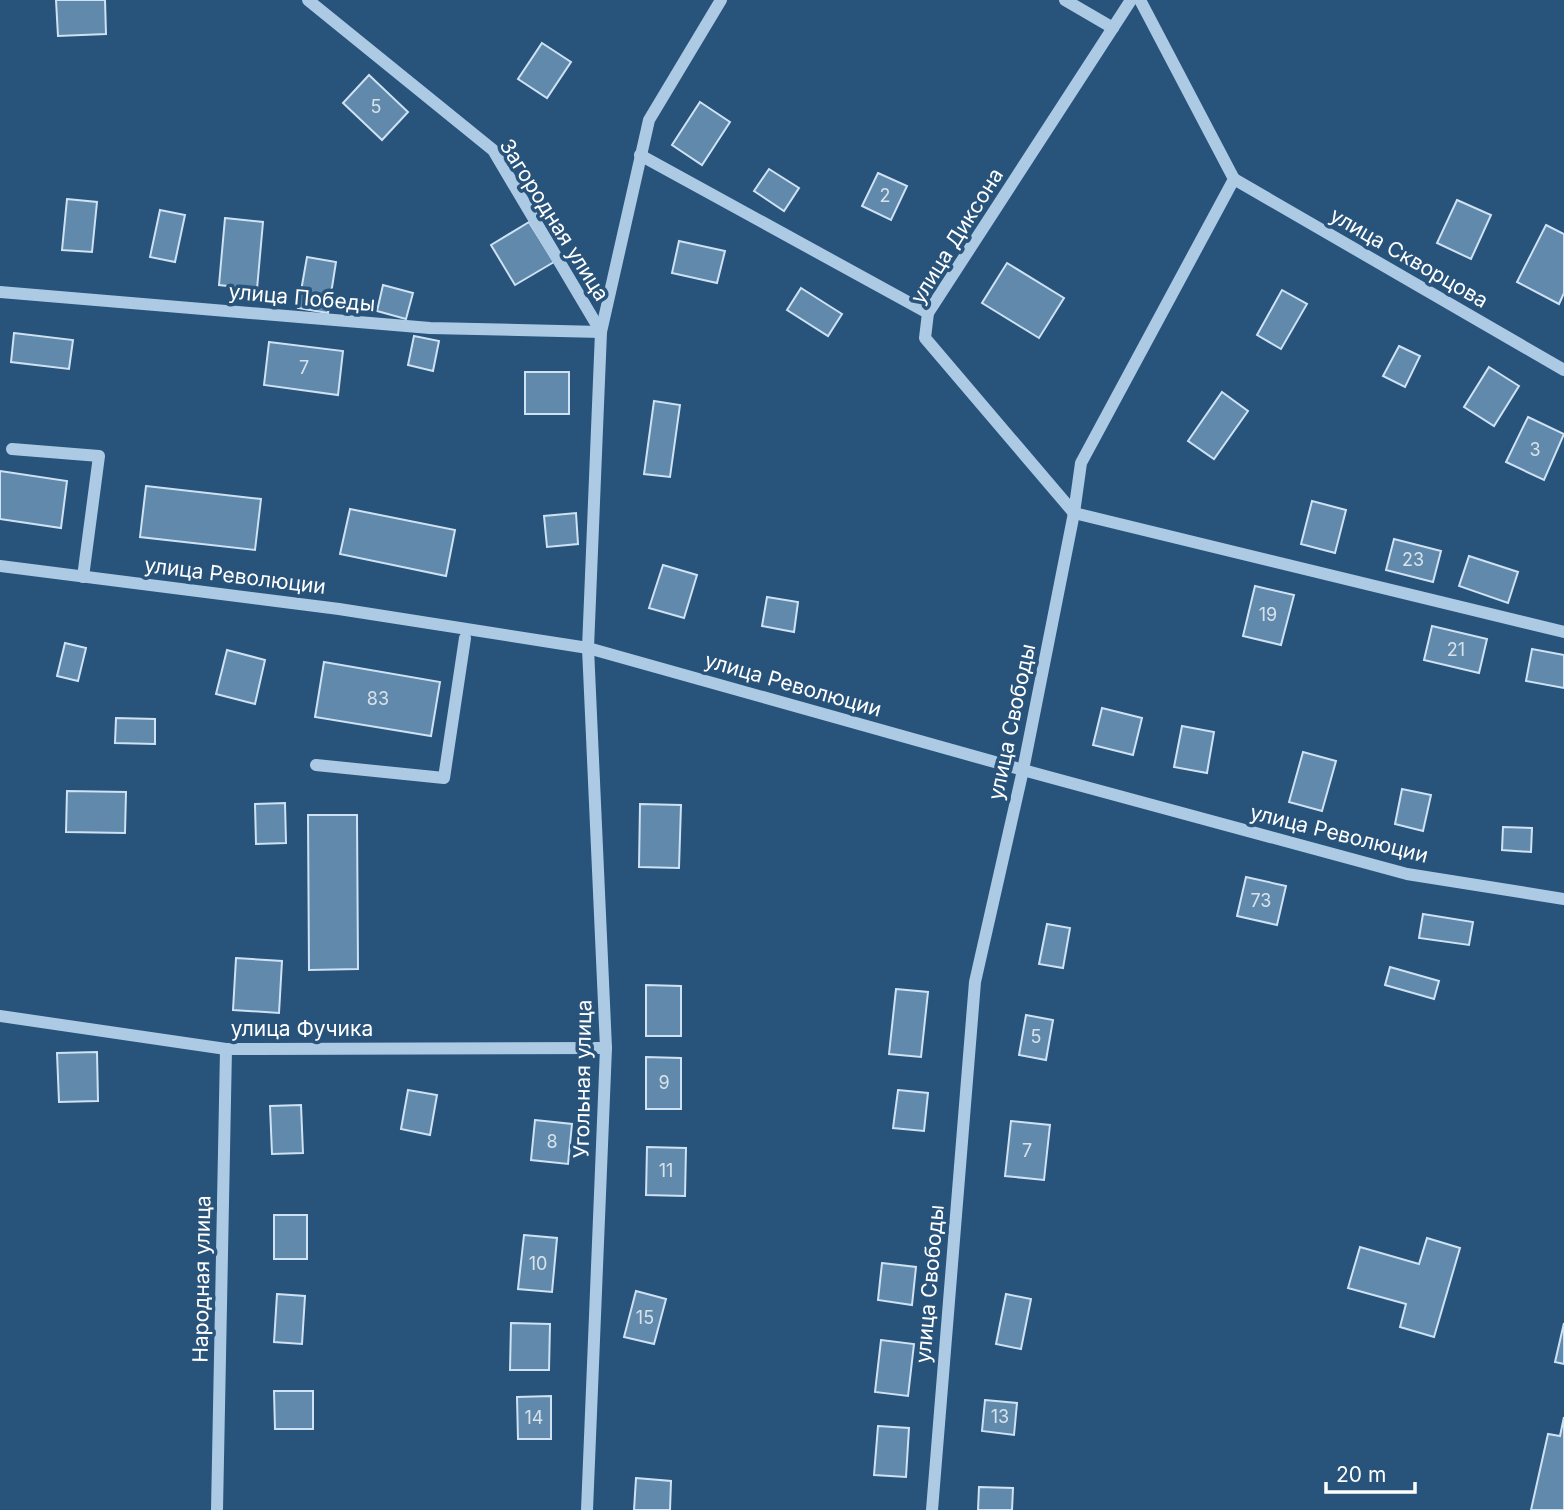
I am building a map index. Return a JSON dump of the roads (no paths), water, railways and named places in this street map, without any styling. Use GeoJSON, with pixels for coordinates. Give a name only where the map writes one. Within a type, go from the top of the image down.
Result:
{"type":"FeatureCollection","features":[{"type":"Feature","properties":{"kind":"street","name":"Загородная улица"},"geometry":{"type":"LineString","coordinates":[[308,0],[493,150],[601,332]]}},
{"type":"Feature","properties":{"kind":"street","name":"Угольная улица"},"geometry":{"type":"LineString","coordinates":[[587,1510],[606,1048],[588,648],[601,332],[649,120],[721,0]]}},
{"type":"Feature","properties":{"kind":"street"},"geometry":{"type":"LineString","coordinates":[[1065,0],[1113,29]]}},
{"type":"Feature","properties":{"kind":"street","name":"улица Диксона"},"geometry":{"type":"LineString","coordinates":[[1074,513],[925,338],[928,313],[1131,0]]}},
{"type":"Feature","properties":{"kind":"street"},"geometry":{"type":"LineString","coordinates":[[1140,0],[1234,178]]}},
{"type":"Feature","properties":{"kind":"street"},"geometry":{"type":"LineString","coordinates":[[639,155],[928,313]]}},
{"type":"Feature","properties":{"kind":"street","name":"улица Скворцова"},"geometry":{"type":"LineString","coordinates":[[1234,178],[1564,370]]}},
{"type":"Feature","properties":{"kind":"street","name":"улица Свободы"},"geometry":{"type":"LineString","coordinates":[[932,1510],[975,982],[1023,771],[1074,513],[1081,463],[1234,178]]}},
{"type":"Feature","properties":{"kind":"street","name":"улица Победы"},"geometry":{"type":"LineString","coordinates":[[0,292],[430,328],[601,332]]}},
{"type":"Feature","properties":{"kind":"street"},"geometry":{"type":"LineString","coordinates":[[12,449],[99,456],[83,578]]}},
{"type":"Feature","properties":{"kind":"street"},"geometry":{"type":"LineString","coordinates":[[1074,513],[1564,632]]}},
{"type":"Feature","properties":{"kind":"street","name":"улица Революции"},"geometry":{"type":"LineString","coordinates":[[0,566],[339,609],[588,648],[1023,771],[1408,874],[1564,899]]}},
{"type":"Feature","properties":{"kind":"street"},"geometry":{"type":"LineString","coordinates":[[316,765],[444,778],[465,638]]}},
{"type":"Feature","properties":{"kind":"street","name":"улица Фучика"},"geometry":{"type":"LineString","coordinates":[[0,1016],[226,1049],[606,1048]]}},
{"type":"Feature","properties":{"kind":"street","name":"Народная улица"},"geometry":{"type":"LineString","coordinates":[[217,1510],[226,1049]]}}]}
